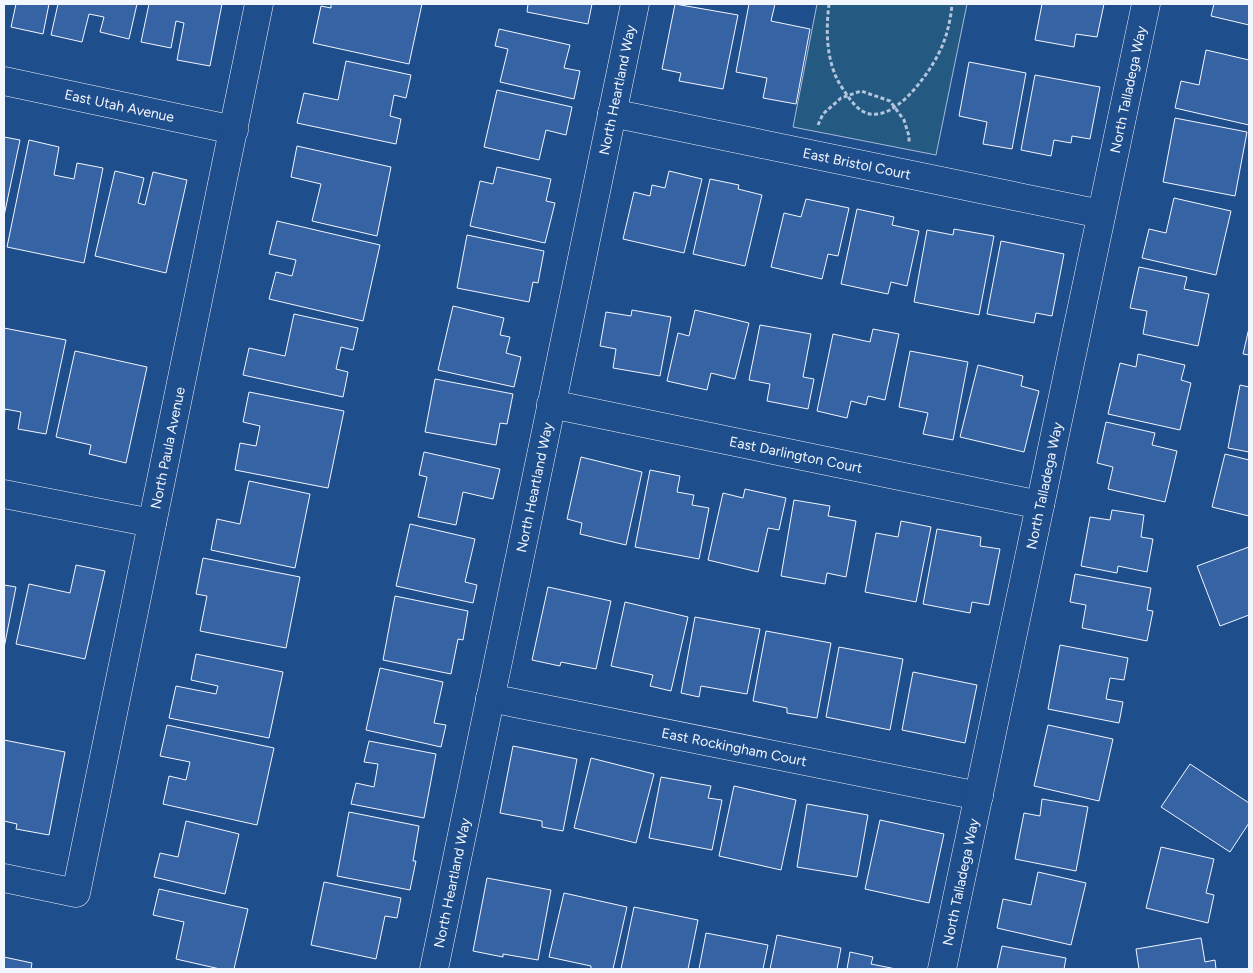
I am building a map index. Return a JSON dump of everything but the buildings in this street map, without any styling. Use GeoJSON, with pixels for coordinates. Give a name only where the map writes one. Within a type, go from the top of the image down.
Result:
{"type":"FeatureCollection","features":[{"type":"Feature","properties":{"kind":"street","name":"North Paula Avenue"},"geometry":{"type":"LineString","coordinates":[[4,878],[76,893],[260,4]]}},
{"type":"Feature","properties":{"kind":"street","name":"North Heartland Way"},"geometry":{"type":"LineString","coordinates":[[434,969],[635,4]]}},
{"type":"Feature","properties":{"kind":"street","name":"North Talladega Way"},"geometry":{"type":"LineString","coordinates":[[942,969],[1146,4]]}},
{"type":"Feature","properties":{"kind":"street","name":"East Utah Avenue"},"geometry":{"type":"LineString","coordinates":[[4,81],[234,130]]}},
{"type":"Feature","properties":{"kind":"street","name":"East Bristol Court"},"geometry":{"type":"LineString","coordinates":[[612,113],[1102,214]]}},
{"type":"Feature","properties":{"kind":"street","name":"East Darlington Court"},"geometry":{"type":"LineString","coordinates":[[551,404],[1040,505]]}},
{"type":"Feature","properties":{"kind":"street"},"geometry":{"type":"LineString","coordinates":[[4,494],[152,523]]}},
{"type":"Feature","properties":{"kind":"street","name":"East Rockingham Court"},"geometry":{"type":"LineString","coordinates":[[490,698],[979,796]]}},
{"type":"Feature","properties":{"kind":"path"},"geometry":{"type":"LineString","coordinates":[[829,4],[826,27],[830,54],[837,79],[858,109],[867,113],[878,114],[895,107],[914,90],[932,66],[942,45],[951,16],[952,4]]}},
{"type":"Feature","properties":{"kind":"path"},"geometry":{"type":"LineString","coordinates":[[818,125],[823,114],[841,98],[861,91],[890,101],[904,120],[909,142]]}},
{"type":"Feature","properties":{"kind":"shaded area"},"geometry":{"type":"Polygon","coordinates":[[[817,4],[967,4],[936,155],[793,127],[817,4]]]}}]}
